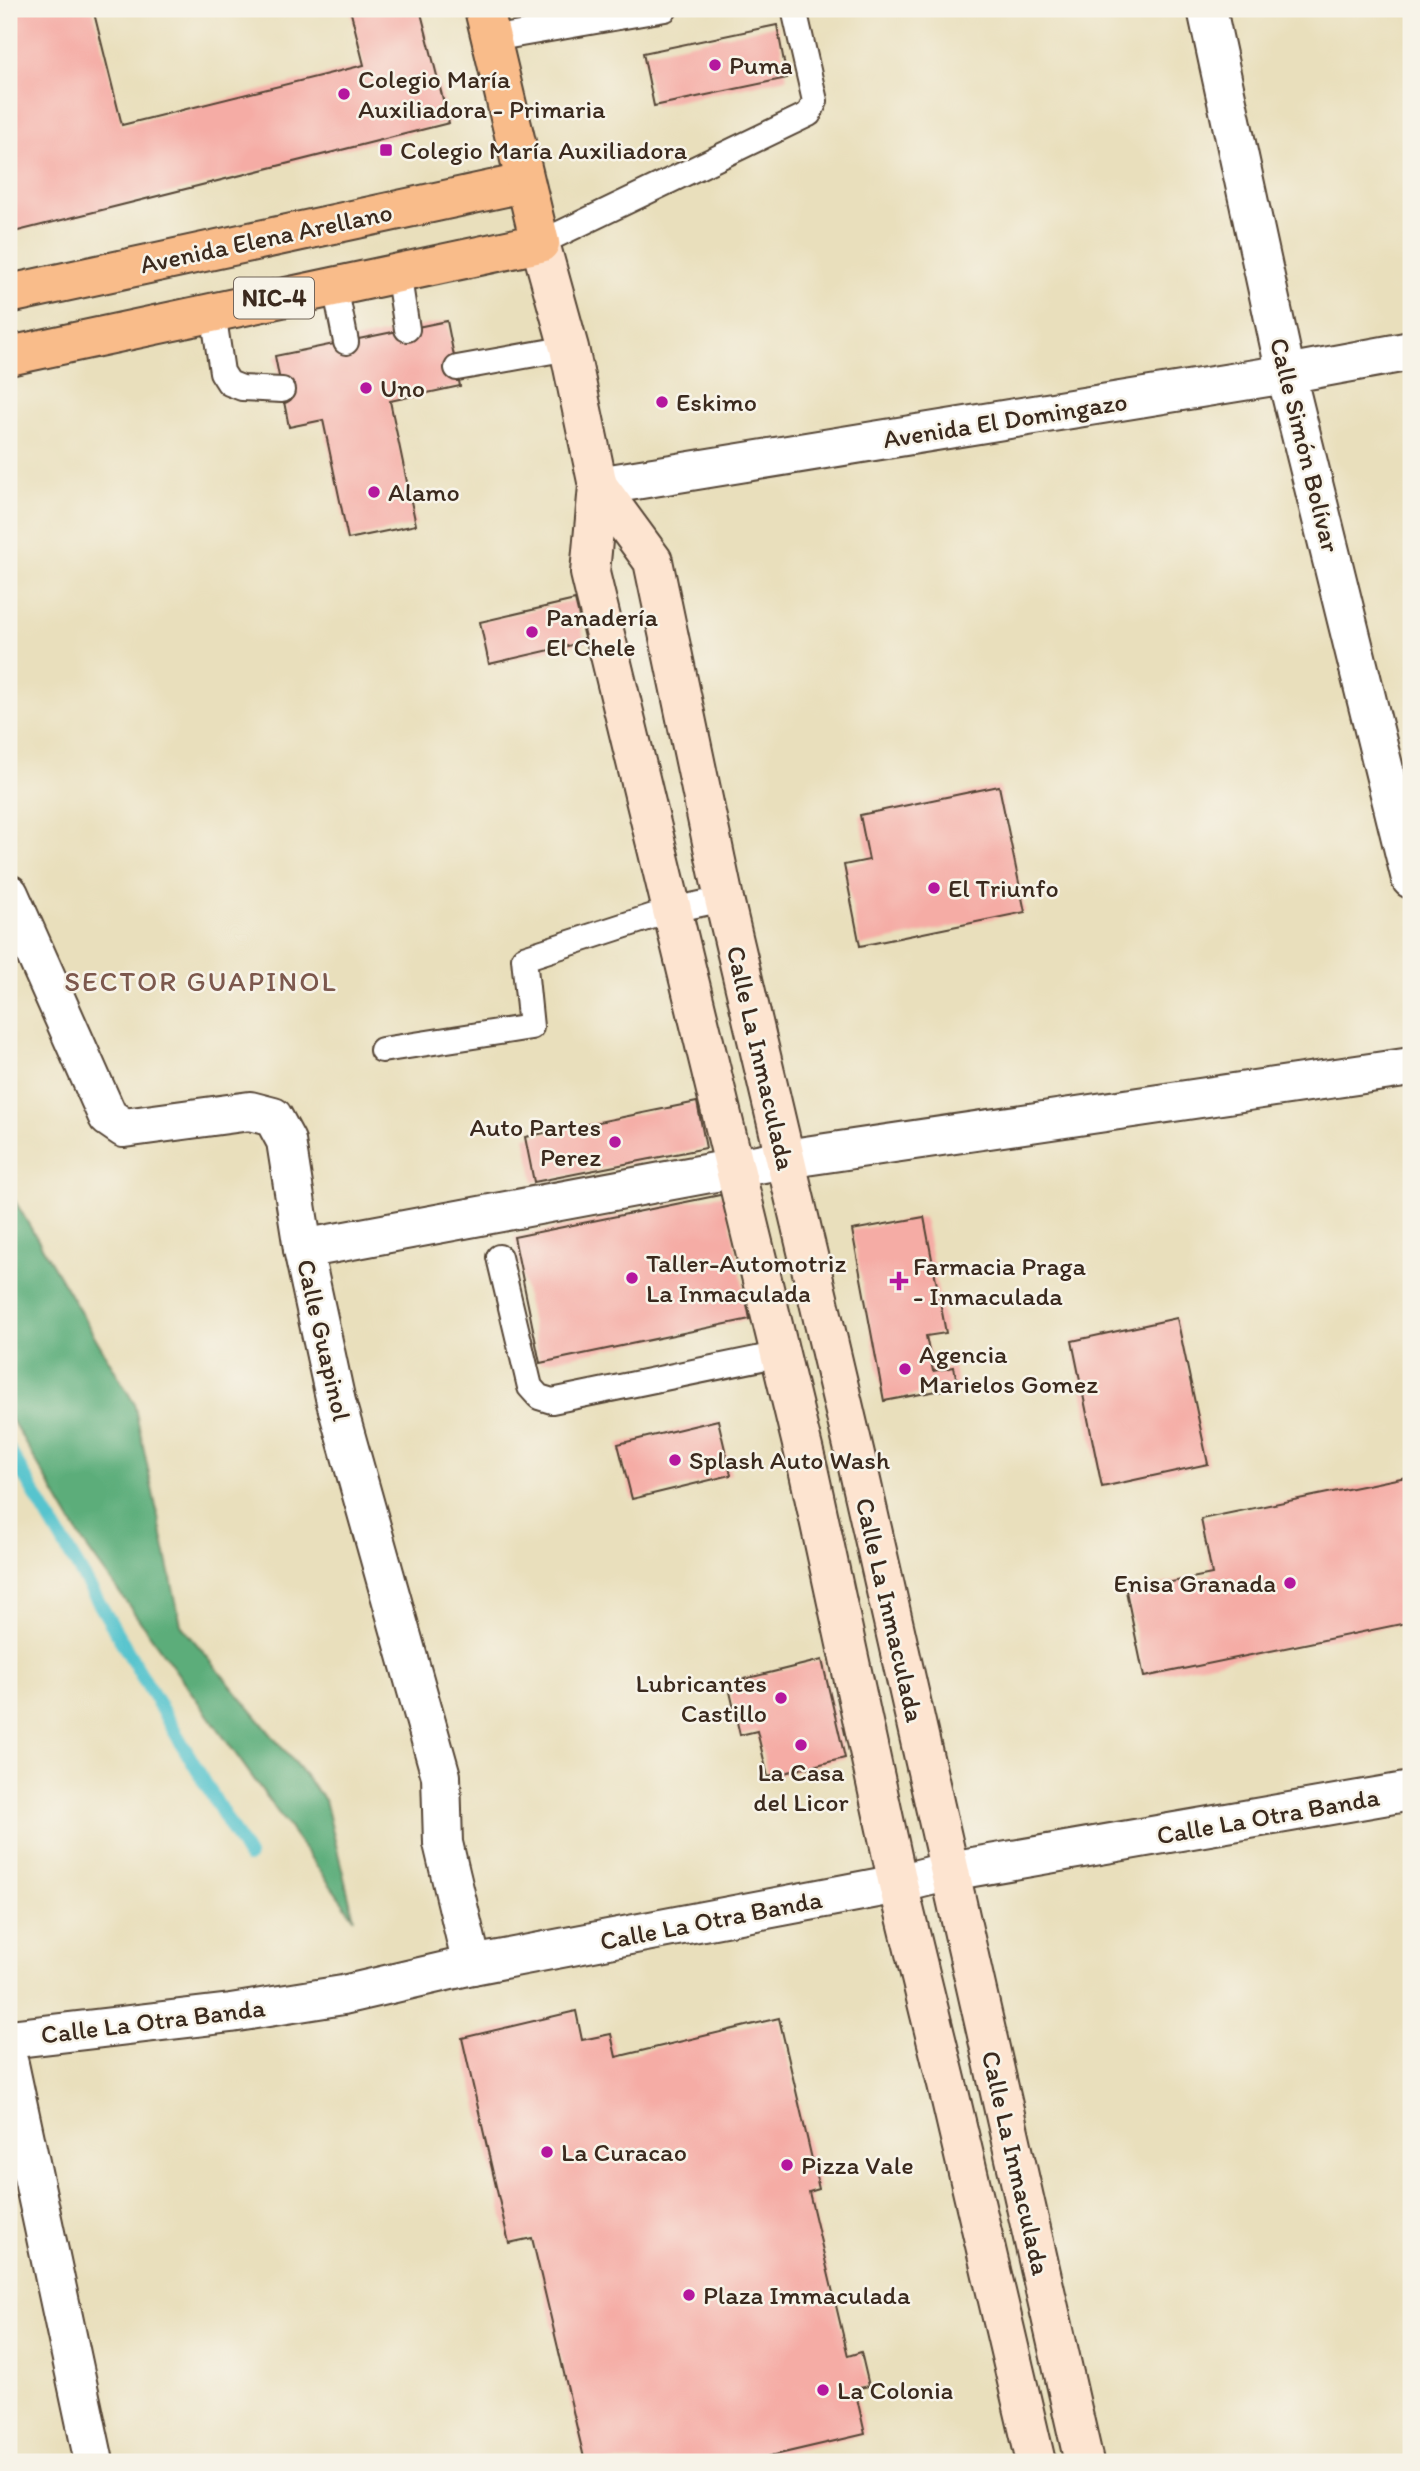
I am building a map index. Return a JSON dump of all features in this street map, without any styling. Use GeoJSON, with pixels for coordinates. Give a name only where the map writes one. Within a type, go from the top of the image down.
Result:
{"type":"FeatureCollection","features":[{"type":"Feature","properties":{"kind":"highway"},"geometry":{"type":"LineString","coordinates":[[487,24],[540,243]]}},
{"type":"Feature","properties":{"kind":"highway","name":"Avenida Elena Arellano"},"geometry":{"type":"LineString","coordinates":[[9,294],[524,183]]}},
{"type":"Feature","properties":{"kind":"highway","name":"NIC-4"},"geometry":{"type":"LineString","coordinates":[[9,356],[540,243]]}},
{"type":"Feature","properties":{"kind":"main road","name":"Calle La Inmaculada"},"geometry":{"type":"LineString","coordinates":[[540,243],[569,348],[598,486],[590,573],[809,1473],[898,1884],[1036,2462]]}},
{"type":"Feature","properties":{"kind":"main road","name":"Calle La Inmaculada"},"geometry":{"type":"LineString","coordinates":[[598,486],[653,561],[724,899],[857,1464],[1084,2462]]}},
{"type":"Feature","properties":{"kind":"main road"},"geometry":{"type":"LineString","coordinates":[[809,1473],[857,1464]]}},
{"type":"Feature","properties":{"kind":"main road"},"geometry":{"type":"LineString","coordinates":[[1018,2386],[1064,2375]]}},
{"type":"Feature","properties":{"kind":"street","name":"Calle Simón Bolívar"},"geometry":{"type":"LineString","coordinates":[[1207,9],[1286,374],[1411,879]]}},
{"type":"Feature","properties":{"kind":"street","name":"Avenida El Domingazo"},"geometry":{"type":"LineString","coordinates":[[598,486],[1286,374],[1411,351]]}},
{"type":"Feature","properties":{"kind":"street","name":"Calle Guapinol"},"geometry":{"type":"LineString","coordinates":[[9,894],[108,1116],[124,1128],[250,1111],[273,1117],[286,1140],[303,1249],[336,1402],[441,1776],[443,1843],[472,1965]]}},
{"type":"Feature","properties":{"kind":"street"},"geometry":{"type":"LineString","coordinates":[[303,1249],[785,1159],[1411,1067]]}},
{"type":"Feature","properties":{"kind":"street","name":"Calle La Otra Banda"},"geometry":{"type":"LineString","coordinates":[[9,2039],[231,2013],[343,1995],[472,1965],[898,1884],[950,1871],[1411,1791]]}},
{"type":"Feature","properties":{"kind":"street"},"geometry":{"type":"LineString","coordinates":[[9,2064],[94,2462]]}},
{"type":"Feature","properties":{"kind":"lane"},"geometry":{"type":"LineString","coordinates":[[487,24],[665,9]]}},
{"type":"Feature","properties":{"kind":"lane"},"geometry":{"type":"LineString","coordinates":[[540,243],[809,114],[815,101],[794,9]]}},
{"type":"Feature","properties":{"kind":"lane"},"geometry":{"type":"LineString","coordinates":[[398,272],[407,329]]}},
{"type":"Feature","properties":{"kind":"lane"},"geometry":{"type":"LineString","coordinates":[[335,286],[346,342]]}},
{"type":"Feature","properties":{"kind":"lane"},"geometry":{"type":"LineString","coordinates":[[213,312],[222,372],[229,383],[242,388],[282,390]]}},
{"type":"Feature","properties":{"kind":"lane"},"geometry":{"type":"LineString","coordinates":[[457,368],[569,348]]}},
{"type":"Feature","properties":{"kind":"lane"},"geometry":{"type":"LineString","coordinates":[[382,1050],[531,1027],[524,957],[672,910],[724,899]]}},
{"type":"Feature","properties":{"kind":"lane"},"geometry":{"type":"LineString","coordinates":[[499,1258],[530,1387],[539,1397],[552,1401],[780,1354]]}},
{"type":"Feature","properties":{"kind":"green space"},"geometry":{"type":"Polygon","coordinates":[[[9,1191],[134,1403],[181,1625],[325,1800],[354,1918],[83,1542],[9,1415],[9,1191]]]}},
{"type":"Feature","properties":{"kind":"building","name":"Colegio María Auxiliadora - Primaria"},"geometry":{"type":"Polygon","coordinates":[[[9,9],[93,9],[122,125],[364,65],[350,9],[420,9],[449,123],[10,233],[9,9]]]}},
{"type":"Feature","properties":{"kind":"building"},"geometry":{"type":"Polygon","coordinates":[[[777,25],[787,78],[654,106],[643,53],[777,25]]]}},
{"type":"Feature","properties":{"kind":"building","name":"Uno"},"geometry":{"type":"Polygon","coordinates":[[[447,321],[460,386],[390,401],[416,525],[348,539],[323,420],[289,427],[275,356],[447,321]]]}},
{"type":"Feature","properties":{"kind":"building","name":"Panadería El Chele"},"geometry":{"type":"Polygon","coordinates":[[[575,600],[585,642],[489,664],[480,622],[575,600]]]}},
{"type":"Feature","properties":{"kind":"building","name":"El Triunfo"},"geometry":{"type":"Polygon","coordinates":[[[999,786],[1025,912],[860,946],[844,865],[869,860],[860,815],[999,786]]]}},
{"type":"Feature","properties":{"kind":"building","name":"Auto Partes Perez"},"geometry":{"type":"Polygon","coordinates":[[[697,1102],[706,1148],[534,1182],[525,1137],[697,1102]]]}},
{"type":"Feature","properties":{"kind":"building","name":"Taller-Automotriz La Inmaculada"},"geometry":{"type":"Polygon","coordinates":[[[725,1194],[750,1319],[540,1363],[514,1237],[725,1194]]]}},
{"type":"Feature","properties":{"kind":"building","name":"Farmacia Praga - Inmaculada"},"geometry":{"type":"Polygon","coordinates":[[[924,1217],[946,1333],[926,1336],[933,1371],[954,1367],[958,1387],[884,1401],[852,1230],[924,1217]]]}},
{"type":"Feature","properties":{"kind":"building"},"geometry":{"type":"Polygon","coordinates":[[[1177,1318],[1208,1464],[1102,1487],[1072,1341],[1177,1318]]]}},
{"type":"Feature","properties":{"kind":"building","name":"Splash Auto Wash"},"geometry":{"type":"Polygon","coordinates":[[[718,1420],[731,1475],[632,1499],[618,1444],[718,1420]]]}},
{"type":"Feature","properties":{"kind":"building","name":"Enisa Granada"},"geometry":{"type":"Polygon","coordinates":[[[1411,1476],[1411,1622],[1144,1677],[1126,1591],[1212,1574],[1201,1519],[1411,1476]]]}},
{"type":"Feature","properties":{"kind":"building"},"geometry":{"type":"Polygon","coordinates":[[[822,1660],[845,1758],[768,1777],[757,1731],[740,1735],[728,1683],[822,1660]]]}},
{"type":"Feature","properties":{"kind":"building","name":"Plaza Immaculada"},"geometry":{"type":"Polygon","coordinates":[[[576,2011],[582,2040],[611,2034],[616,2057],[779,2018],[819,2189],[809,2192],[848,2356],[861,2352],[869,2386],[855,2389],[865,2434],[745,2462],[585,2462],[532,2238],[509,2243],[462,2038],[576,2011]]]}},
{"type":"Feature","properties":{"kind":"waterway"},"geometry":{"type":"LineString","coordinates":[[9,1450],[248,1856]]}},
{"type":"Feature","properties":{"kind":"place","name":"Puma"},"geometry":{"type":"Point","coordinates":[715,65]}},
{"type":"Feature","properties":{"kind":"place","name":"Colegio María Auxiliadora - Primaria"},"geometry":{"type":"Point","coordinates":[344,94]}},
{"type":"Feature","properties":{"kind":"place","name":"Colegio María Auxiliadora"},"geometry":{"type":"Point","coordinates":[386,150]}},
{"type":"Feature","properties":{"kind":"place","name":"Uno"},"geometry":{"type":"Point","coordinates":[366,388]}},
{"type":"Feature","properties":{"kind":"place","name":"Eskimo"},"geometry":{"type":"Point","coordinates":[662,402]}},
{"type":"Feature","properties":{"kind":"place","name":"Alamo"},"geometry":{"type":"Point","coordinates":[374,492]}},
{"type":"Feature","properties":{"kind":"place","name":"Panadería El Chele"},"geometry":{"type":"Point","coordinates":[532,632]}},
{"type":"Feature","properties":{"kind":"place","name":"El Triunfo"},"geometry":{"type":"Point","coordinates":[934,888]}},
{"type":"Feature","properties":{"kind":"place","name":"Auto Partes Perez"},"geometry":{"type":"Point","coordinates":[615,1142]}},
{"type":"Feature","properties":{"kind":"place","name":"Taller-Automotriz La Inmaculada"},"geometry":{"type":"Point","coordinates":[632,1278]}},
{"type":"Feature","properties":{"kind":"place","name":"Farmacia Praga - Inmaculada"},"geometry":{"type":"Point","coordinates":[899,1281]}},
{"type":"Feature","properties":{"kind":"place","name":"Agencia Marielos Gomez"},"geometry":{"type":"Point","coordinates":[905,1369]}},
{"type":"Feature","properties":{"kind":"place","name":"Splash Auto Wash"},"geometry":{"type":"Point","coordinates":[675,1460]}},
{"type":"Feature","properties":{"kind":"place","name":"Enisa Granada"},"geometry":{"type":"Point","coordinates":[1290,1583]}},
{"type":"Feature","properties":{"kind":"place","name":"Lubricantes Castillo"},"geometry":{"type":"Point","coordinates":[781,1698]}},
{"type":"Feature","properties":{"kind":"place","name":"La Casa del Licor"},"geometry":{"type":"Point","coordinates":[801,1745]}},
{"type":"Feature","properties":{"kind":"place","name":"La Curacao"},"geometry":{"type":"Point","coordinates":[547,2152]}},
{"type":"Feature","properties":{"kind":"place","name":"Pizza Vale"},"geometry":{"type":"Point","coordinates":[787,2165]}},
{"type":"Feature","properties":{"kind":"place","name":"Plaza Immaculada"},"geometry":{"type":"Point","coordinates":[689,2295]}},
{"type":"Feature","properties":{"kind":"place","name":"La Colonia"},"geometry":{"type":"Point","coordinates":[823,2390]}},
{"type":"Feature","properties":{"kind":"district","name":"SECTOR GUAPINOL"},"geometry":{"type":"Point","coordinates":[201,981]}}]}
